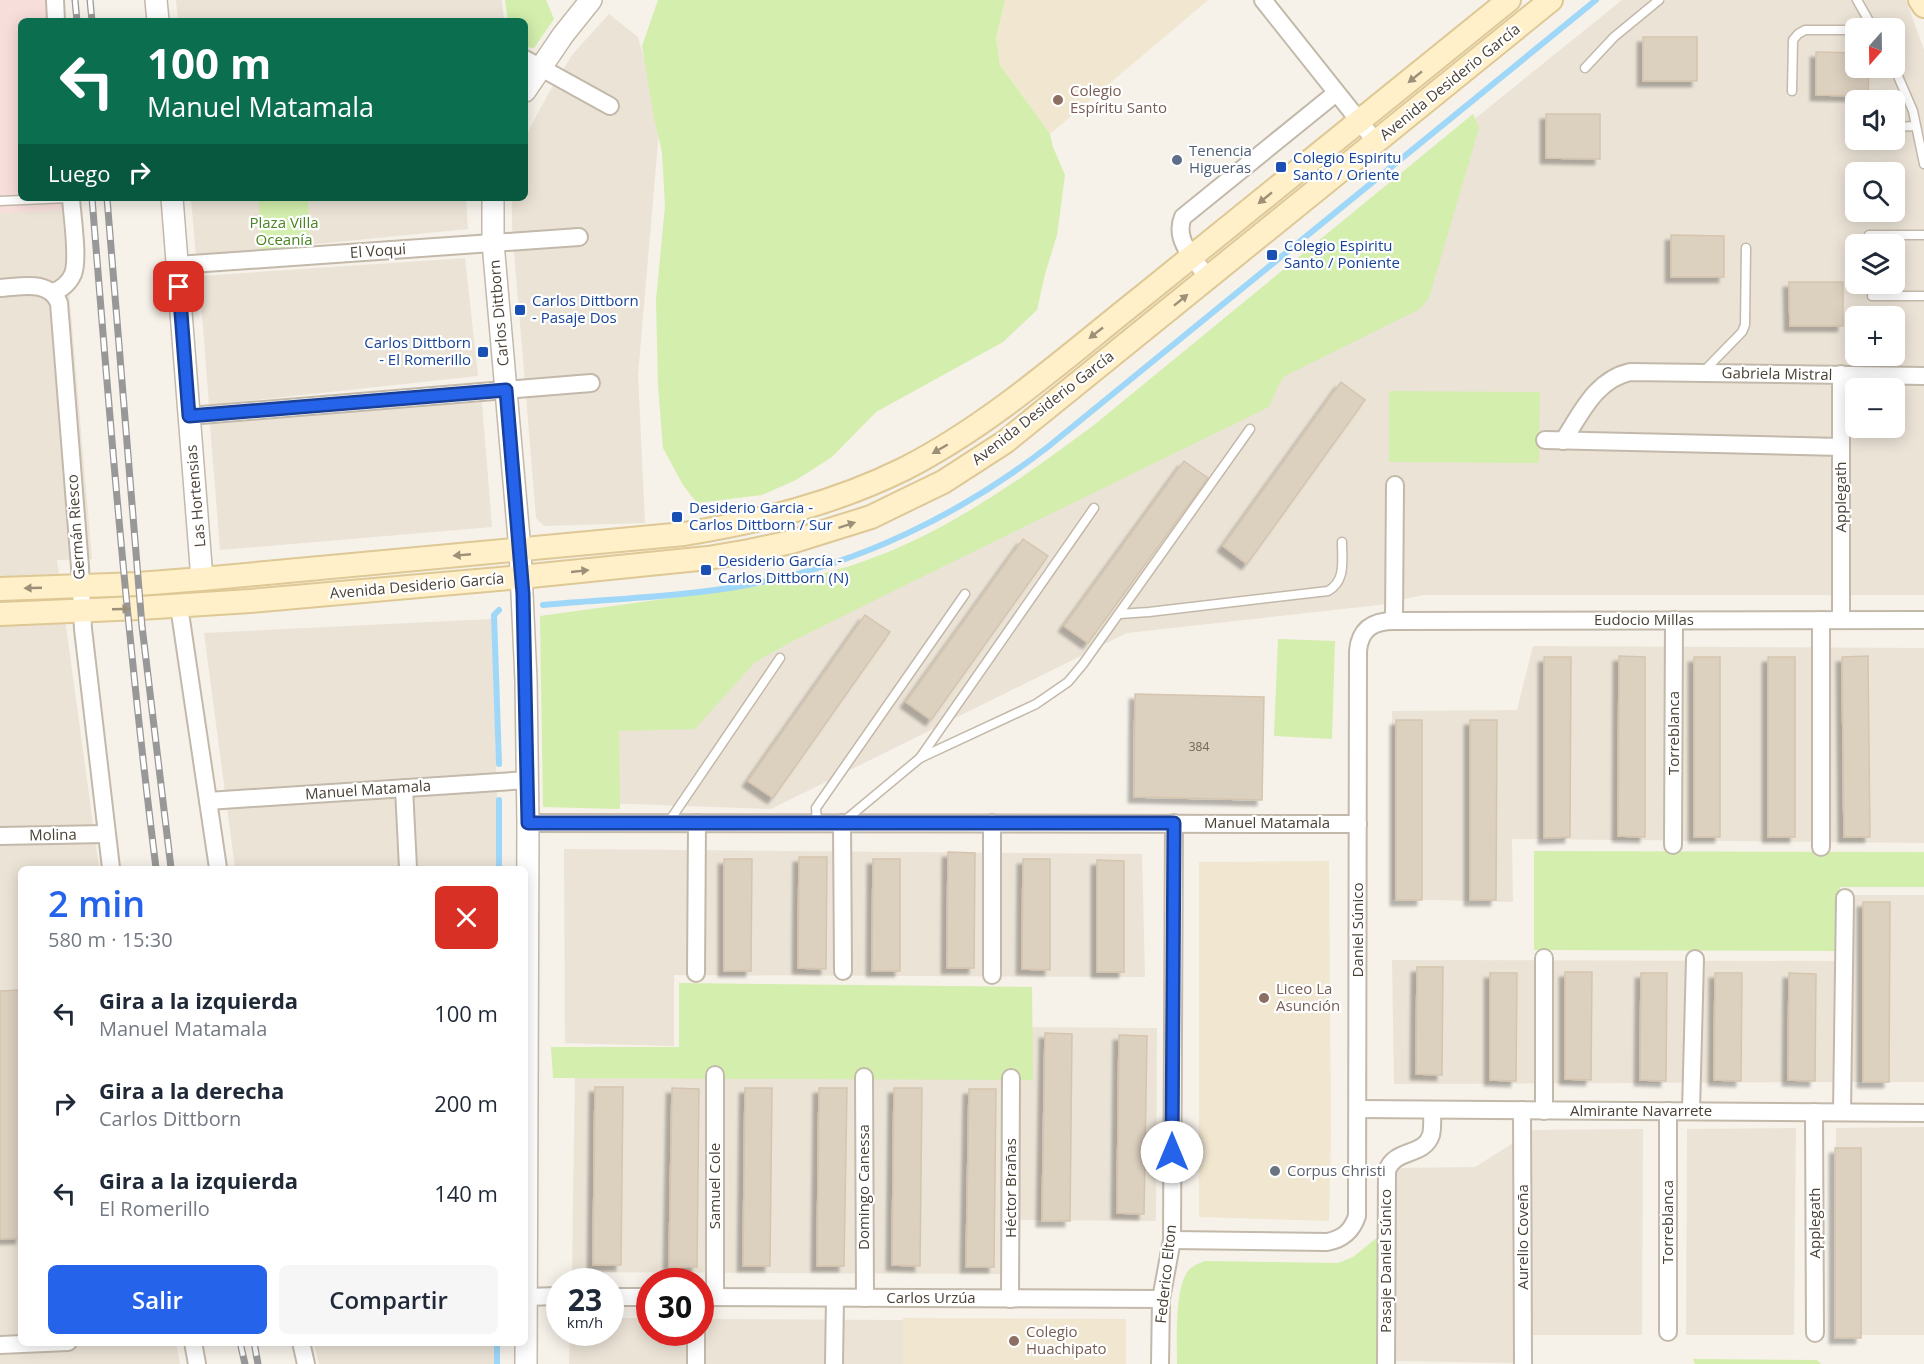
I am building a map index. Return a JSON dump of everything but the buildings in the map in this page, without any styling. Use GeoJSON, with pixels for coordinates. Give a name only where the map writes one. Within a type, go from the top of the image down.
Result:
{"type":"FeatureCollection","features":[{"type":"Feature","properties":{"kind":"main road","name":"Avenida Desiderio García"},"geometry":{"type":"LineString","coordinates":[[0,589],[202,579],[684,534],[784,515],[868,485],[941,448],[1010,401],[1509,0]]}},
{"type":"Feature","properties":{"kind":"main road","name":"Avenida Desiderio García"},"geometry":{"type":"LineString","coordinates":[[0,614],[179,606],[522,577],[708,558],[791,542],[871,517],[910,500],[953,476],[1005,442],[1551,0]]}},
{"type":"Feature","properties":{"kind":"main road"},"geometry":{"type":"LineString","coordinates":[[1920,0],[1924,6]]}},
{"type":"Feature","properties":{"kind":"main road"},"geometry":{"type":"LineString","coordinates":[[1451,47],[1468,68]]}},
{"type":"Feature","properties":{"kind":"main road"},"geometry":{"type":"LineString","coordinates":[[1129,307],[1146,328]]}},
{"type":"Feature","properties":{"kind":"main road"},"geometry":{"type":"LineString","coordinates":[[784,515],[791,542]]}},
{"type":"Feature","properties":{"kind":"street"},"geometry":{"type":"LineString","coordinates":[[55,0],[56,18]]}},
{"type":"Feature","properties":{"kind":"street"},"geometry":{"type":"LineString","coordinates":[[156,0],[158,18]]}},
{"type":"Feature","properties":{"kind":"street"},"geometry":{"type":"LineString","coordinates":[[1263,0],[1376,142]]}},
{"type":"Feature","properties":{"kind":"street"},"geometry":{"type":"LineString","coordinates":[[528,80],[533,63],[586,2]]}},
{"type":"Feature","properties":{"kind":"street"},"geometry":{"type":"LineString","coordinates":[[533,63],[610,106]]}},
{"type":"Feature","properties":{"kind":"street"},"geometry":{"type":"LineString","coordinates":[[1209,278],[1191,257],[1180,236],[1179,229],[1183,217],[1336,93]]}},
{"type":"Feature","properties":{"kind":"street"},"geometry":{"type":"LineString","coordinates":[[0,288],[40,286],[52,292],[65,285],[74,273],[75,266],[70,201]]}},
{"type":"Feature","properties":{"kind":"street","name":"Las Hortensias"},"geometry":{"type":"LineString","coordinates":[[172,201],[202,579]]}},
{"type":"Feature","properties":{"kind":"street","name":"Carlos Dittborn"},"geometry":{"type":"LineString","coordinates":[[493,201],[493,243],[522,577],[528,780],[528,866]]}},
{"type":"Feature","properties":{"kind":"street","name":"El Voqui"},"geometry":{"type":"LineString","coordinates":[[177,265],[579,237]]}},
{"type":"Feature","properties":{"kind":"street","name":"Germán Riesco"},"geometry":{"type":"LineString","coordinates":[[52,292],[57,297],[60,309],[82,610],[111,866]]}},
{"type":"Feature","properties":{"kind":"street","name":"Gabriela Mistral"},"geometry":{"type":"LineString","coordinates":[[1563,441],[1598,389],[1613,378],[1630,372],[1924,376]]}},
{"type":"Feature","properties":{"kind":"street","name":"Applegath"},"geometry":{"type":"LineString","coordinates":[[1841,375],[1841,620]]}},
{"type":"Feature","properties":{"kind":"street"},"geometry":{"type":"LineString","coordinates":[[189,416],[591,383]]}},
{"type":"Feature","properties":{"kind":"street"},"geometry":{"type":"LineString","coordinates":[[1545,440],[1841,447]]}},
{"type":"Feature","properties":{"kind":"street"},"geometry":{"type":"LineString","coordinates":[[1394,621],[1395,485]]}},
{"type":"Feature","properties":{"kind":"street"},"geometry":{"type":"LineString","coordinates":[[179,606],[218,866]]}},
{"type":"Feature","properties":{"kind":"street","name":"Torreblanca"},"geometry":{"type":"LineString","coordinates":[[1673,845],[1674,620]]}},
{"type":"Feature","properties":{"kind":"street"},"geometry":{"type":"LineString","coordinates":[[1821,620],[1821,847]]}},
{"type":"Feature","properties":{"kind":"street","name":"Eudocio Millas"},"geometry":{"type":"LineString","coordinates":[[1366,629],[1381,621],[1924,620]]}},
{"type":"Feature","properties":{"kind":"street","name":"Daniel Súnico"},"geometry":{"type":"LineString","coordinates":[[1172,1240],[1327,1242],[1343,1237],[1354,1225],[1358,1208],[1358,651],[1366,629]]}},
{"type":"Feature","properties":{"kind":"street","name":"Manuel Matamala"},"geometry":{"type":"LineString","coordinates":[[208,801],[528,780]]}},
{"type":"Feature","properties":{"kind":"street"},"geometry":{"type":"LineString","coordinates":[[404,788],[408,866]]}},
{"type":"Feature","properties":{"kind":"street","name":"Manuel Matamala"},"geometry":{"type":"LineString","coordinates":[[528,823],[1358,824]]}},
{"type":"Feature","properties":{"kind":"street"},"geometry":{"type":"LineString","coordinates":[[696,973],[697,823]]}},
{"type":"Feature","properties":{"kind":"street"},"geometry":{"type":"LineString","coordinates":[[842,823],[843,970]]}},
{"type":"Feature","properties":{"kind":"street"},"geometry":{"type":"LineString","coordinates":[[992,823],[992,975]]}},
{"type":"Feature","properties":{"kind":"street","name":"Federico Elton"},"geometry":{"type":"LineString","coordinates":[[1160,1364],[1161,1299],[1172,1240],[1174,823]]}},
{"type":"Feature","properties":{"kind":"street","name":"Molina"},"geometry":{"type":"LineString","coordinates":[[0,836],[106,834]]}},
{"type":"Feature","properties":{"kind":"street"},"geometry":{"type":"LineString","coordinates":[[1842,1113],[1845,898]]}},
{"type":"Feature","properties":{"kind":"street"},"geometry":{"type":"LineString","coordinates":[[1544,958],[1544,1111]]}},
{"type":"Feature","properties":{"kind":"street"},"geometry":{"type":"LineString","coordinates":[[1691,1111],[1695,959]]}},
{"type":"Feature","properties":{"kind":"street","name":"Samuel Cole"},"geometry":{"type":"LineString","coordinates":[[709,1268],[715,1075]]}},
{"type":"Feature","properties":{"kind":"street","name":"Domingo Canessa"},"geometry":{"type":"LineString","coordinates":[[864,1077],[865,1298]]}},
{"type":"Feature","properties":{"kind":"street","name":"Héctor Brañas"},"geometry":{"type":"LineString","coordinates":[[1011,1078],[1011,1299]]}},
{"type":"Feature","properties":{"kind":"street","name":"Almirante Navarrete"},"geometry":{"type":"LineString","coordinates":[[1358,1109],[1924,1113]]}},
{"type":"Feature","properties":{"kind":"street","name":"Pasaje Daniel Súnico"},"geometry":{"type":"LineString","coordinates":[[1386,1364],[1387,1171],[1391,1161],[1396,1157],[1419,1149],[1428,1140],[1432,1130],[1432,1110]]}},
{"type":"Feature","properties":{"kind":"street","name":"Aurelio Coveña"},"geometry":{"type":"LineString","coordinates":[[1522,1110],[1523,1364]]}},
{"type":"Feature","properties":{"kind":"street","name":"Torreblanca"},"geometry":{"type":"LineString","coordinates":[[1668,1112],[1668,1332]]}},
{"type":"Feature","properties":{"kind":"street","name":"Applegath"},"geometry":{"type":"LineString","coordinates":[[1814,1112],[1815,1333]]}},
{"type":"Feature","properties":{"kind":"street"},"geometry":{"type":"LineString","coordinates":[[528,1297],[546,1296]]}},
{"type":"Feature","properties":{"kind":"street","name":"Carlos Urzúa"},"geometry":{"type":"LineString","coordinates":[[714,1297],[1161,1299]]}},
{"type":"Feature","properties":{"kind":"street"},"geometry":{"type":"LineString","coordinates":[[834,1298],[834,1364]]}},
{"type":"Feature","properties":{"kind":"street"},"geometry":{"type":"LineString","coordinates":[[0,1345],[18,1344]]}},
{"type":"Feature","properties":{"kind":"street"},"geometry":{"type":"LineString","coordinates":[[194,1346],[197,1364]]}},
{"type":"Feature","properties":{"kind":"street"},"geometry":{"type":"LineString","coordinates":[[302,1346],[306,1364]]}},
{"type":"Feature","properties":{"kind":"street","name":"Carlos Dittborn"},"geometry":{"type":"LineString","coordinates":[[526,1346],[526,1364]]}},
{"type":"Feature","properties":{"kind":"street"},"geometry":{"type":"LineString","coordinates":[[696,1346],[696,1364]]}},
{"type":"Feature","properties":{"kind":"lane"},"geometry":{"type":"LineString","coordinates":[[1585,68],[1614,37],[1659,0]]}},
{"type":"Feature","properties":{"kind":"lane"},"geometry":{"type":"LineString","coordinates":[[1857,0],[1867,18]]}},
{"type":"Feature","properties":{"kind":"lane"},"geometry":{"type":"LineString","coordinates":[[1792,91],[1795,36],[1805,30],[1845,30]]}},
{"type":"Feature","properties":{"kind":"lane"},"geometry":{"type":"LineString","coordinates":[[1899,78],[1913,111],[1924,164]]}},
{"type":"Feature","properties":{"kind":"lane"},"geometry":{"type":"LineString","coordinates":[[1905,126],[1916,126]]}},
{"type":"Feature","properties":{"kind":"lane"},"geometry":{"type":"LineString","coordinates":[[0,201],[18,200]]}},
{"type":"Feature","properties":{"kind":"lane"},"geometry":{"type":"LineString","coordinates":[[1905,235],[1924,235]]}},
{"type":"Feature","properties":{"kind":"lane"},"geometry":{"type":"LineString","coordinates":[[1701,373],[1742,332],[1745,325],[1746,248]]}},
{"type":"Feature","properties":{"kind":"lane"},"geometry":{"type":"LineString","coordinates":[[1872,296],[1924,297]]}},
{"type":"Feature","properties":{"kind":"lane"},"geometry":{"type":"LineString","coordinates":[[842,823],[920,758],[1036,704],[1068,682],[1250,429]]}},
{"type":"Feature","properties":{"kind":"lane"},"geometry":{"type":"LineString","coordinates":[[920,758],[1094,508]]}},
{"type":"Feature","properties":{"kind":"lane"},"geometry":{"type":"LineString","coordinates":[[1119,614],[1328,591],[1339,582],[1342,574],[1342,542]]}},
{"type":"Feature","properties":{"kind":"lane"},"geometry":{"type":"LineString","coordinates":[[816,823],[816,808],[965,594]]}},
{"type":"Feature","properties":{"kind":"lane"},"geometry":{"type":"LineString","coordinates":[[668,823],[780,658]]}},
{"type":"Feature","properties":{"kind":"shaded area"},"geometry":{"type":"Polygon","coordinates":[[[0,0],[46,0],[25,18],[18,18],[18,201],[61,201],[92,559],[57,560],[99,866],[18,866],[18,1346],[177,1346],[180,1364],[0,1364],[0,0]]]}},
{"type":"Feature","properties":{"kind":"shaded area"},"geometry":{"type":"Polygon","coordinates":[[[0,0],[46,0],[48,18],[18,18],[18,201],[61,201],[62,210],[0,214],[0,0]]]}},
{"type":"Feature","properties":{"kind":"shaded area"},"geometry":{"type":"Polygon","coordinates":[[[176,0],[502,0],[504,18],[178,18],[176,0]]]}},
{"type":"Feature","properties":{"kind":"shaded area","name":"Colegio Espíritu Santo"},"geometry":{"type":"Polygon","coordinates":[[[1005,0],[1208,0],[1050,134],[1000,65],[996,38],[1005,0]]]}},
{"type":"Feature","properties":{"kind":"shaded area"},"geometry":{"type":"Polygon","coordinates":[[[1622,0],[1906,0],[1924,50],[1924,595],[1423,595],[1379,605],[1127,633],[771,809],[544,801],[544,615],[733,613],[974,523],[1622,0]]]}},
{"type":"Feature","properties":{"kind":"shaded area"},"geometry":{"type":"Polygon","coordinates":[[[609,14],[638,37],[660,119],[638,375],[645,523],[544,526],[536,518],[512,226],[512,201],[528,201],[528,132],[572,55],[609,14]]]}},
{"type":"Feature","properties":{"kind":"shaded area"},"geometry":{"type":"Polygon","coordinates":[[[191,201],[466,201],[468,229],[196,256],[191,201]]]}},
{"type":"Feature","properties":{"kind":"shaded area"},"geometry":{"type":"Polygon","coordinates":[[[465,258],[478,376],[209,405],[199,276],[465,258]]]}},
{"type":"Feature","properties":{"kind":"shaded area"},"geometry":{"type":"Polygon","coordinates":[[[482,402],[492,527],[220,550],[210,424],[214,420],[482,402]]]}},
{"type":"Feature","properties":{"kind":"shaded area"},"geometry":{"type":"Polygon","coordinates":[[[492,619],[497,866],[235,866],[204,633],[492,619]]]}},
{"type":"Feature","properties":{"kind":"shaded area"},"geometry":{"type":"Polygon","coordinates":[[[1533,646],[1924,648],[1924,843],[1512,839],[1513,902],[1392,899],[1392,711],[1517,710],[1533,646]]]}},
{"type":"Feature","properties":{"kind":"shaded area"},"geometry":{"type":"Polygon","coordinates":[[[564,849],[1142,854],[1145,977],[674,975],[674,1046],[565,1043],[564,849]]]}},
{"type":"Feature","properties":{"kind":"shaded area","name":"Liceo La Asunción"},"geometry":{"type":"Polygon","coordinates":[[[1329,861],[1331,1134],[1329,1221],[1199,1217],[1199,862],[1329,861]]]}},
{"type":"Feature","properties":{"kind":"shaded area"},"geometry":{"type":"Polygon","coordinates":[[[1851,895],[1924,895],[1924,1082],[1850,1082],[1851,895]]]}},
{"type":"Feature","properties":{"kind":"shaded area"},"geometry":{"type":"Polygon","coordinates":[[[1392,960],[1835,961],[1834,1082],[1394,1084],[1392,960]]]}},
{"type":"Feature","properties":{"kind":"shaded area"},"geometry":{"type":"Polygon","coordinates":[[[1023,1027],[1157,1028],[1156,1221],[1003,1220],[1001,1274],[714,1273],[714,1268],[636,1268],[636,1272],[624,1272],[624,1268],[572,1268],[575,1072],[1023,1027]]]}},
{"type":"Feature","properties":{"kind":"shaded area"},"geometry":{"type":"Polygon","coordinates":[[[1924,1127],[1924,1335],[1835,1335],[1836,1128],[1924,1127]]]}},
{"type":"Feature","properties":{"kind":"shaded area"},"geometry":{"type":"Polygon","coordinates":[[[1796,1128],[1794,1335],[1686,1335],[1687,1129],[1796,1128]]]}},
{"type":"Feature","properties":{"kind":"shaded area"},"geometry":{"type":"Polygon","coordinates":[[[1643,1129],[1642,1335],[1518,1335],[1517,1363],[1395,1361],[1394,1168],[1475,1167],[1534,1130],[1643,1129]]]}},
{"type":"Feature","properties":{"kind":"shaded area"},"geometry":{"type":"Polygon","coordinates":[[[624,1318],[636,1318],[636,1346],[714,1346],[714,1319],[903,1320],[903,1364],[569,1364],[570,1346],[624,1346],[624,1318]]]}},
{"type":"Feature","properties":{"kind":"shaded area","name":"Colegio Huachipato"},"geometry":{"type":"Polygon","coordinates":[[[903,1318],[1126,1319],[1126,1364],[903,1364],[903,1318]]]}},
{"type":"Feature","properties":{"kind":"shaded area"},"geometry":{"type":"Polygon","coordinates":[[[315,1346],[494,1346],[494,1364],[319,1364],[315,1346]]]}},
{"type":"Feature","properties":{"kind":"green space"},"geometry":{"type":"Polygon","coordinates":[[[505,0],[546,0],[554,19],[534,48],[528,47],[528,18],[508,18],[505,0]]]}},
{"type":"Feature","properties":{"kind":"green space"},"geometry":{"type":"Polygon","coordinates":[[[658,0],[1005,0],[996,38],[1000,65],[1050,134],[1065,175],[1057,235],[1037,310],[1003,342],[876,412],[832,457],[796,480],[762,495],[697,503],[683,485],[663,448],[658,385],[656,300],[665,206],[662,152],[642,46],[658,0]]]}},
{"type":"Feature","properties":{"kind":"green space"},"geometry":{"type":"Polygon","coordinates":[[[1473,114],[1479,128],[1429,298],[1420,309],[1285,376],[1269,407],[940,568],[755,662],[695,729],[619,731],[620,809],[543,807],[540,616],[802,579],[869,559],[937,529],[1002,490],[1094,425],[1473,114]]]}},
{"type":"Feature","properties":{"kind":"green space","name":"Plaza Villa Oceanía"},"geometry":{"type":"Polygon","coordinates":[[[259,201],[308,201],[310,265],[261,268],[259,201]]]}},
{"type":"Feature","properties":{"kind":"green space"},"geometry":{"type":"Polygon","coordinates":[[[1389,391],[1540,392],[1539,463],[1389,462],[1389,391]]]}},
{"type":"Feature","properties":{"kind":"green space"},"geometry":{"type":"Polygon","coordinates":[[[1278,639],[1335,641],[1332,739],[1274,736],[1278,639]]]}},
{"type":"Feature","properties":{"kind":"green space"},"geometry":{"type":"Polygon","coordinates":[[[1534,851],[1924,852],[1924,887],[1840,887],[1840,951],[1534,950],[1534,851]]]}},
{"type":"Feature","properties":{"kind":"green space"},"geometry":{"type":"Polygon","coordinates":[[[679,983],[1032,987],[1033,1080],[553,1078],[551,1047],[679,1047],[679,983]]]}},
{"type":"Feature","properties":{"kind":"green space"},"geometry":{"type":"Polygon","coordinates":[[[1379,1236],[1377,1364],[1177,1364],[1177,1318],[1180,1293],[1182,1282],[1192,1267],[1205,1261],[1338,1263],[1353,1257],[1379,1236]]]}},
{"type":"Feature","properties":{"kind":"green space"},"geometry":{"type":"Polygon","coordinates":[[[1693,1359],[1817,1360],[1821,1364],[1695,1364],[1693,1359]]]}},
{"type":"Feature","properties":{"kind":"waterway"},"geometry":{"type":"LineString","coordinates":[[543,605],[697,592],[788,576],[868,551],[944,515],[1016,471],[1049,446],[1596,0]]}},
{"type":"Feature","properties":{"kind":"waterway"},"geometry":{"type":"LineString","coordinates":[[499,610],[494,615],[499,764]]}},
{"type":"Feature","properties":{"kind":"waterway"},"geometry":{"type":"LineString","coordinates":[[499,800],[499,866]]}},
{"type":"Feature","properties":{"kind":"waterway"},"geometry":{"type":"LineString","coordinates":[[497,1346],[497,1364]]}},
{"type":"Feature","properties":{"kind":"railway"},"geometry":{"type":"LineString","coordinates":[[75,0],[77,18]]}},
{"type":"Feature","properties":{"kind":"railway"},"geometry":{"type":"LineString","coordinates":[[90,0],[92,18]]}},
{"type":"Feature","properties":{"kind":"railway"},"geometry":{"type":"LineString","coordinates":[[92,201],[128,618],[156,866]]}},
{"type":"Feature","properties":{"kind":"railway"},"geometry":{"type":"LineString","coordinates":[[107,201],[142,626],[171,866]]}},
{"type":"Feature","properties":{"kind":"railway"},"geometry":{"type":"LineString","coordinates":[[241,1346],[245,1364]]}},
{"type":"Feature","properties":{"kind":"railway"},"geometry":{"type":"LineString","coordinates":[[255,1346],[258,1364]]}},
{"type":"Feature","properties":{"kind":"place","name":"Colegio Espíritu Santo"},"geometry":{"type":"Point","coordinates":[1058,100]}},
{"type":"Feature","properties":{"kind":"place","name":"Tenencia Higueras"},"geometry":{"type":"Point","coordinates":[1177,160]}},
{"type":"Feature","properties":{"kind":"place","name":"Colegio Espiritu Santo / Oriente"},"geometry":{"type":"Point","coordinates":[1281,167]}},
{"type":"Feature","properties":{"kind":"place","name":"Colegio Espiritu Santo / Poniente"},"geometry":{"type":"Point","coordinates":[1272,255]}},
{"type":"Feature","properties":{"kind":"place","name":"Carlos Dittborn - Pasaje Dos"},"geometry":{"type":"Point","coordinates":[520,310]}},
{"type":"Feature","properties":{"kind":"place","name":"Carlos Dittborn - El Romerillo"},"geometry":{"type":"Point","coordinates":[483,352]}},
{"type":"Feature","properties":{"kind":"place","name":"Desiderio Garcia - Carlos Dittborn / Sur"},"geometry":{"type":"Point","coordinates":[677,517]}},
{"type":"Feature","properties":{"kind":"place","name":"Desiderio García - Carlos Dittborn (N)"},"geometry":{"type":"Point","coordinates":[706,570]}},
{"type":"Feature","properties":{"kind":"place","name":"Liceo La Asunción"},"geometry":{"type":"Point","coordinates":[1264,998]}},
{"type":"Feature","properties":{"kind":"place","name":"Corpus Christi"},"geometry":{"type":"Point","coordinates":[1275,1171]}},
{"type":"Feature","properties":{"kind":"place","name":"Colegio Huachipato"},"geometry":{"type":"Point","coordinates":[1014,1341]}},
{"type":"Feature","properties":{"kind":"route"},"geometry":{"type":"LineString","coordinates":[[179,287],[189,416],[506,390],[523,594],[528,823],[1174,823],[1172,1152]]}}]}
